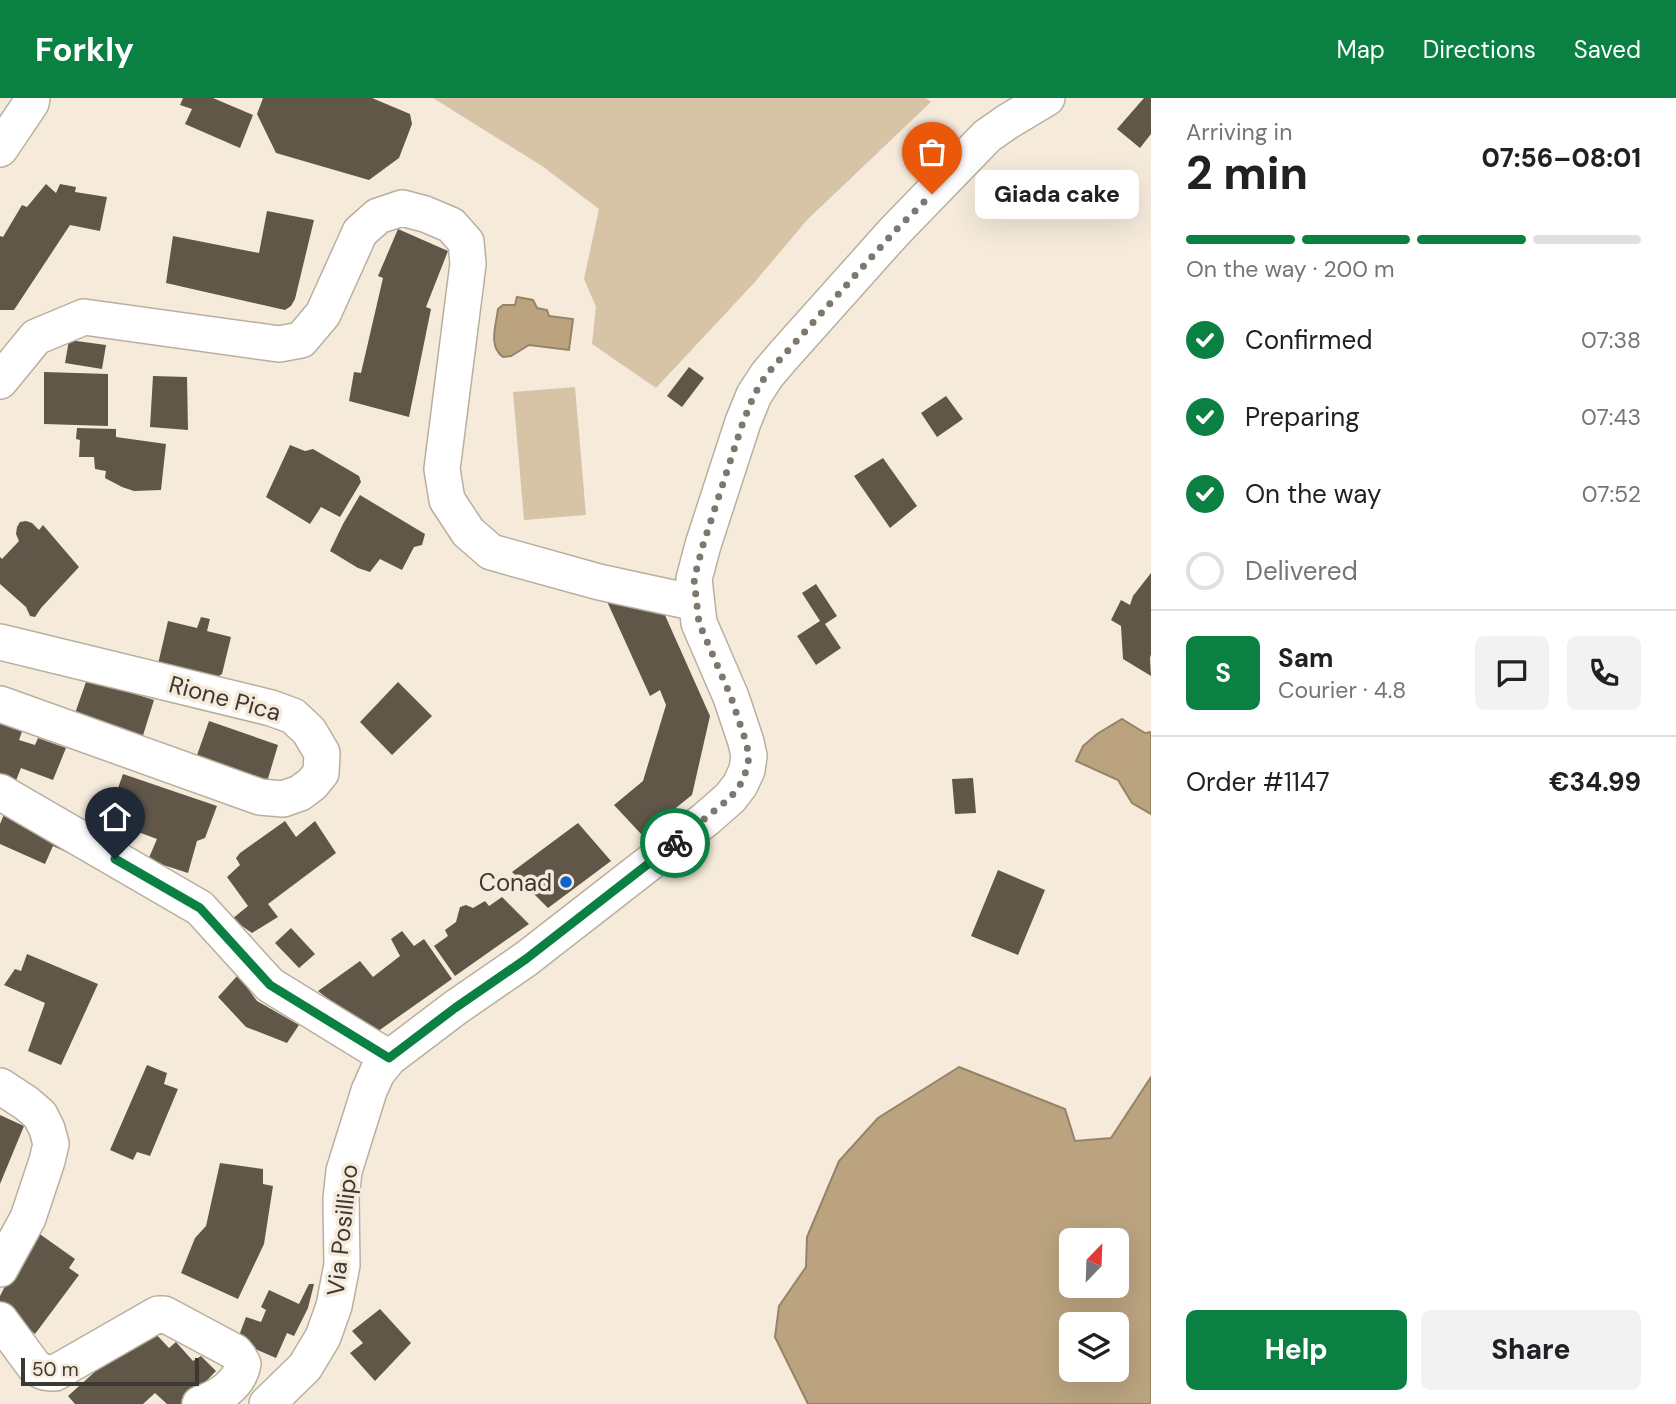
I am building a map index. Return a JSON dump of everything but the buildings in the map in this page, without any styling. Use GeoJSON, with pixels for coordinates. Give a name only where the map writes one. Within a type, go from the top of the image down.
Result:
{"type":"FeatureCollection","features":[{"type":"Feature","properties":{"kind":"street"},"geometry":{"type":"LineString","coordinates":[[0,149],[32,98]]}},
{"type":"Feature","properties":{"kind":"street","name":"Via Posillipo"},"geometry":{"type":"LineString","coordinates":[[267,1404],[305,1367],[323,1337],[334,1306],[342,1265],[341,1199],[344,1171],[377,1073],[389,1058],[526,959],[675,844],[730,798],[740,785],[749,756],[746,742],[731,697],[699,623],[694,579],[754,395],[766,375],[894,232],[988,136],[1047,98]]}},
{"type":"Feature","properties":{"kind":"street"},"geometry":{"type":"LineString","coordinates":[[0,382],[36,337],[84,317],[279,344],[301,340],[323,314],[360,232],[378,216],[402,208],[425,214],[451,225],[466,242],[468,264],[442,469],[447,500],[468,533],[491,552],[599,582],[696,603]]}},
{"type":"Feature","properties":{"kind":"street","name":"Rione Pica"},"geometry":{"type":"LineString","coordinates":[[0,642],[271,708],[293,716],[309,731],[323,753],[321,774],[300,793],[283,799],[260,797],[0,704]]}},
{"type":"Feature","properties":{"kind":"street"},"geometry":{"type":"LineString","coordinates":[[0,792],[200,908],[270,985],[389,1058]]}},
{"type":"Feature","properties":{"kind":"street"},"geometry":{"type":"LineString","coordinates":[[0,1086],[40,1115],[51,1144],[28,1219],[0,1269]]}},
{"type":"Feature","properties":{"kind":"street"},"geometry":{"type":"LineString","coordinates":[[0,1320],[34,1366],[47,1373],[55,1373],[158,1314],[164,1314],[235,1352],[243,1364],[241,1373],[233,1383],[216,1398],[200,1404]]}},
{"type":"Feature","properties":{"kind":"shaded area"},"geometry":{"type":"Polygon","coordinates":[[[433,98],[926,98],[931,102],[807,220],[754,283],[656,388],[592,344],[596,307],[584,279],[599,209],[542,166],[433,98]]]}},
{"type":"Feature","properties":{"kind":"shaded area"},"geometry":{"type":"Polygon","coordinates":[[[517,297],[533,300],[537,308],[547,310],[549,316],[573,319],[569,350],[529,345],[511,356],[503,357],[498,352],[494,335],[498,309],[503,305],[515,305],[517,297]]]}},
{"type":"Feature","properties":{"kind":"shaded area"},"geometry":{"type":"Polygon","coordinates":[[[575,387],[586,515],[524,520],[513,392],[575,387]]]}},
{"type":"Feature","properties":{"kind":"shaded area"},"geometry":{"type":"Polygon","coordinates":[[[1122,719],[1145,733],[1151,732],[1151,814],[1132,803],[1118,780],[1076,761],[1083,746],[1122,719]]]}},
{"type":"Feature","properties":{"kind":"shaded area"},"geometry":{"type":"Polygon","coordinates":[[[959,1067],[1065,1109],[1075,1141],[1111,1138],[1151,1077],[1151,1404],[808,1404],[775,1337],[779,1306],[806,1267],[807,1237],[839,1161],[878,1118],[959,1067]]]}},
{"type":"Feature","properties":{"kind":"way so far"},"geometry":{"type":"LineString","coordinates":[[675,843],[730,798],[747,769],[749,756],[746,742],[731,697],[699,623],[694,579],[743,422],[766,375],[894,232],[932,194]]}},
{"type":"Feature","properties":{"kind":"place","name":"Giada cake"},"geometry":{"type":"Point","coordinates":[932,194]}},
{"type":"Feature","properties":{"kind":"place","name":"Conad"},"geometry":{"type":"Point","coordinates":[566,882]}},
{"type":"Feature","properties":{"kind":"route"},"geometry":{"type":"LineString","coordinates":[[115,859],[200,908],[270,985],[389,1058],[526,959],[675,843]]}}]}
